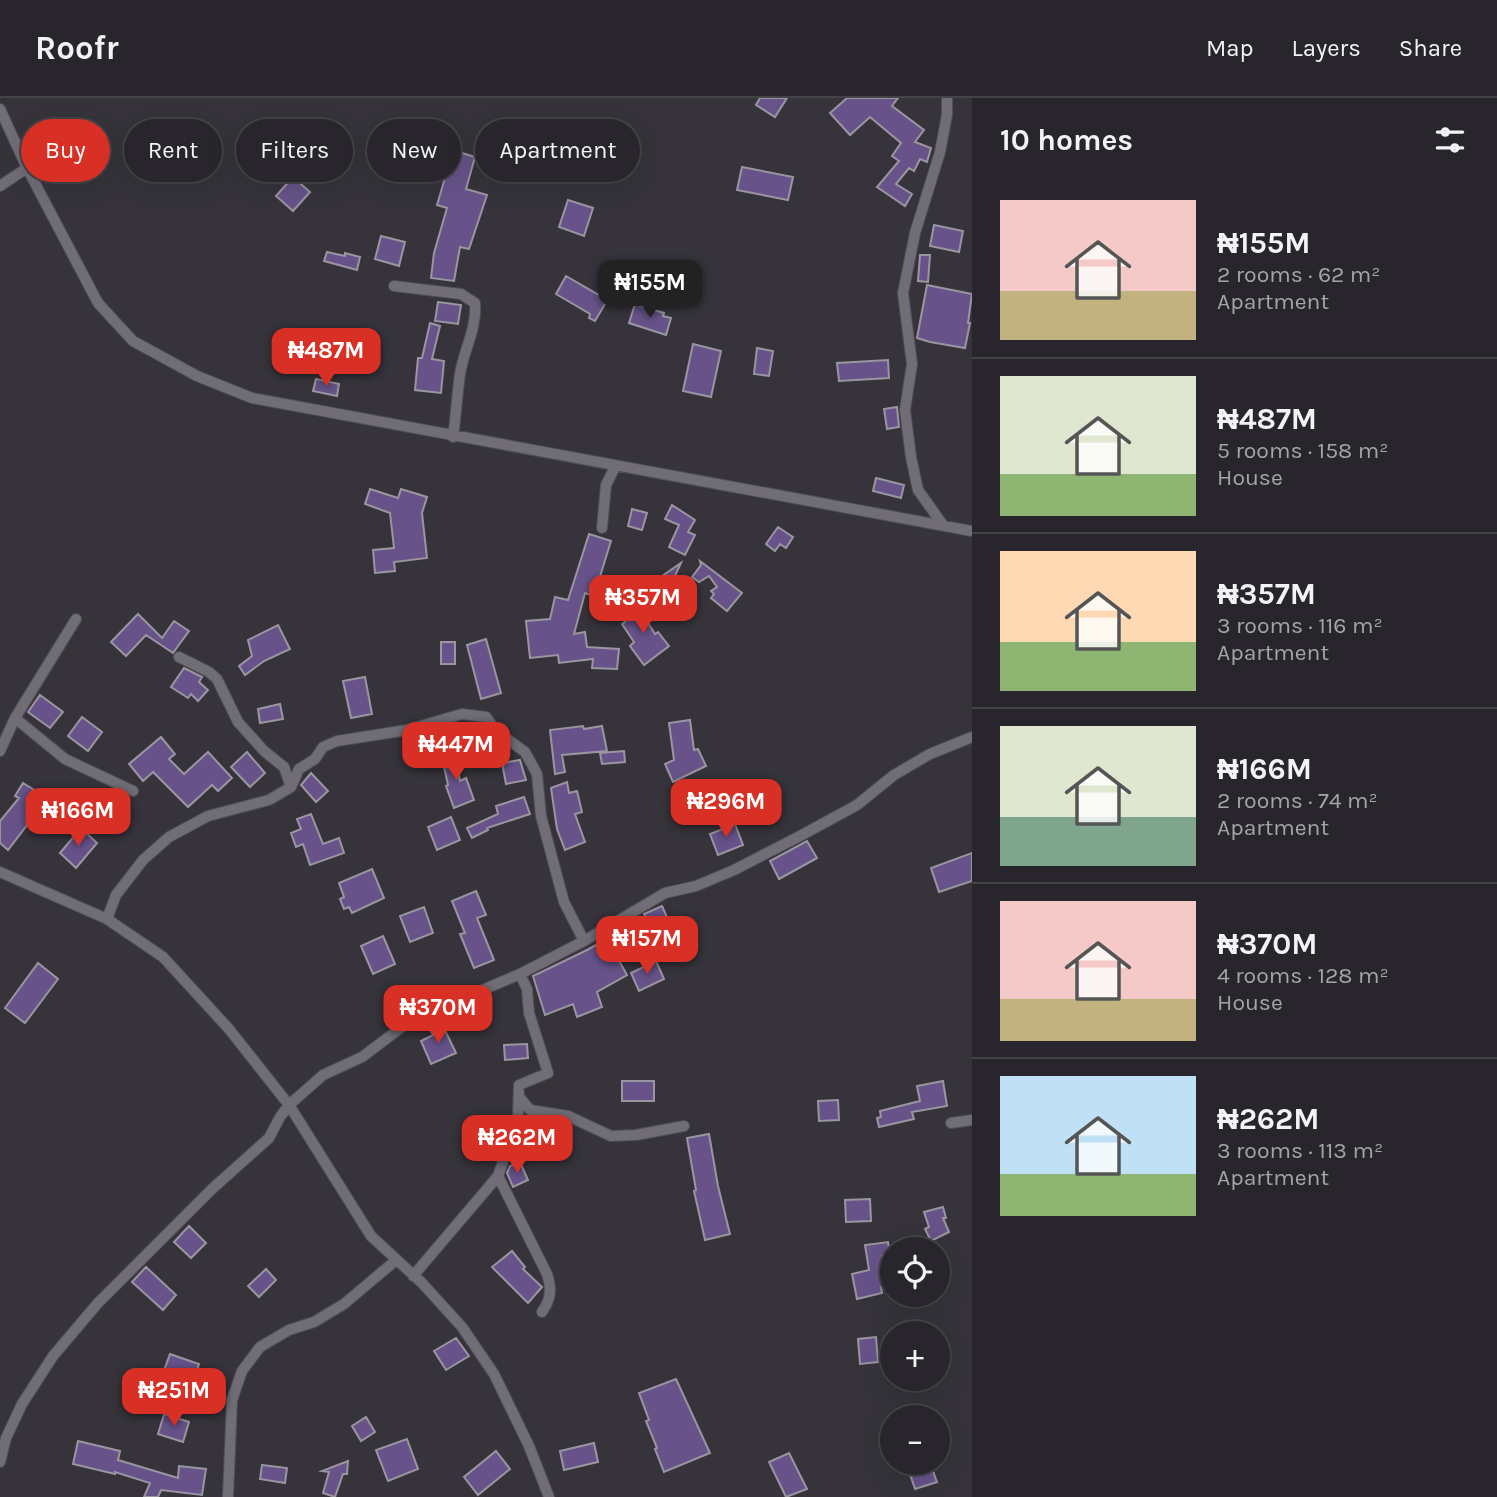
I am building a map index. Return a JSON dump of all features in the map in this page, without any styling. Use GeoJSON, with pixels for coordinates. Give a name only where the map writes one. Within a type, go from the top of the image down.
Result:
{"type":"FeatureCollection","features":[{"type":"Feature","properties":{"kind":"street"},"geometry":{"type":"LineString","coordinates":[[943,524],[918,490],[911,457],[905,410],[912,364],[903,293],[915,233],[940,152],[947,116],[947,98]]}},
{"type":"Feature","properties":{"kind":"street"},"geometry":{"type":"LineString","coordinates":[[0,109],[21,155]]}},
{"type":"Feature","properties":{"kind":"street"},"geometry":{"type":"LineString","coordinates":[[0,186],[21,172]]}},
{"type":"Feature","properties":{"kind":"street"},"geometry":{"type":"LineString","coordinates":[[34,182],[97,303],[133,341],[197,376],[252,398],[972,531]]}},
{"type":"Feature","properties":{"kind":"street"},"geometry":{"type":"LineString","coordinates":[[394,286],[461,294],[475,303],[476,317],[460,372],[453,436]]}},
{"type":"Feature","properties":{"kind":"street"},"geometry":{"type":"LineString","coordinates":[[602,528],[606,485],[615,467]]}},
{"type":"Feature","properties":{"kind":"street"},"geometry":{"type":"LineString","coordinates":[[0,751],[15,718],[76,619]]}},
{"type":"Feature","properties":{"kind":"street"},"geometry":{"type":"LineString","coordinates":[[179,657],[218,679],[238,722],[264,751],[284,767],[291,787]]}},
{"type":"Feature","properties":{"kind":"street"},"geometry":{"type":"LineString","coordinates":[[107,919],[116,895],[143,860],[169,837],[208,816],[269,800],[291,787],[299,769],[315,759],[323,747],[337,741],[407,730],[462,714],[486,717],[496,731],[525,752],[537,774],[541,816],[564,902],[584,941]]}},
{"type":"Feature","properties":{"kind":"street"},"geometry":{"type":"LineString","coordinates":[[15,718],[65,759],[133,791]]}},
{"type":"Feature","properties":{"kind":"street"},"geometry":{"type":"LineString","coordinates":[[0,1462],[6,1438],[22,1404],[53,1356],[98,1303],[212,1189],[269,1138],[289,1105],[323,1075],[362,1057],[411,1021],[520,974],[584,941],[665,893],[696,886],[734,870],[800,836],[857,805],[894,775],[930,754],[972,737]]}},
{"type":"Feature","properties":{"kind":"street"},"geometry":{"type":"LineString","coordinates":[[0,872],[107,919],[163,957],[229,1029],[289,1105],[371,1237],[462,1327],[494,1374],[529,1446],[549,1497]]}},
{"type":"Feature","properties":{"kind":"street"},"geometry":{"type":"LineString","coordinates":[[413,1276],[498,1176],[505,1156],[517,1147],[519,1085],[548,1073],[529,1013],[527,989],[520,974]]}},
{"type":"Feature","properties":{"kind":"street"},"geometry":{"type":"LineString","coordinates":[[520,1098],[530,1110],[568,1116],[611,1136],[636,1135],[684,1126]]}},
{"type":"Feature","properties":{"kind":"street"},"geometry":{"type":"LineString","coordinates":[[951,1123],[972,1120]]}},
{"type":"Feature","properties":{"kind":"street"},"geometry":{"type":"LineString","coordinates":[[498,1176],[552,1287],[548,1303],[542,1312]]}},
{"type":"Feature","properties":{"kind":"street"},"geometry":{"type":"LineString","coordinates":[[228,1497],[232,1400],[242,1371],[260,1347],[289,1330],[314,1322],[344,1304],[396,1261]]}},
{"type":"Feature","properties":{"kind":"building"},"geometry":{"type":"Polygon","coordinates":[[[760,98],[787,98],[775,117],[756,105],[760,98]]]}},
{"type":"Feature","properties":{"kind":"building"},"geometry":{"type":"Polygon","coordinates":[[[847,98],[898,98],[892,106],[924,130],[915,142],[931,148],[927,162],[920,159],[914,171],[909,168],[896,184],[912,194],[905,206],[877,187],[899,161],[892,156],[901,143],[870,117],[850,135],[830,113],[847,98]]]}},
{"type":"Feature","properties":{"kind":"building"},"geometry":{"type":"Polygon","coordinates":[[[461,153],[475,157],[466,189],[487,195],[469,249],[460,247],[454,281],[431,278],[434,253],[447,208],[437,205],[444,182],[461,182],[461,153]]]}},
{"type":"Feature","properties":{"kind":"building"},"geometry":{"type":"Polygon","coordinates":[[[742,167],[793,177],[788,200],[737,190],[742,167]]]}},
{"type":"Feature","properties":{"kind":"building"},"geometry":{"type":"Polygon","coordinates":[[[289,182],[299,182],[310,192],[293,211],[276,196],[289,182]]]}},
{"type":"Feature","properties":{"kind":"building"},"geometry":{"type":"Polygon","coordinates":[[[568,200],[593,208],[584,236],[559,227],[568,200]]]}},
{"type":"Feature","properties":{"kind":"building"},"geometry":{"type":"Polygon","coordinates":[[[934,225],[963,231],[959,252],[930,246],[934,225]]]}},
{"type":"Feature","properties":{"kind":"building"},"geometry":{"type":"Polygon","coordinates":[[[381,236],[405,242],[399,266],[375,259],[381,236]]]}},
{"type":"Feature","properties":{"kind":"building"},"geometry":{"type":"Polygon","coordinates":[[[327,252],[360,257],[357,270],[324,261],[327,252]]]}},
{"type":"Feature","properties":{"kind":"building"},"geometry":{"type":"Polygon","coordinates":[[[920,255],[930,255],[928,282],[918,281],[920,255]]]}},
{"type":"Feature","properties":{"kind":"building"},"geometry":{"type":"Polygon","coordinates":[[[566,276],[599,295],[605,282],[615,287],[595,321],[589,318],[590,314],[556,294],[566,276]]]}},
{"type":"Feature","properties":{"kind":"building"},"geometry":{"type":"Polygon","coordinates":[[[927,285],[972,294],[965,348],[917,338],[927,285]]]}},
{"type":"Feature","properties":{"kind":"building"},"geometry":{"type":"Polygon","coordinates":[[[438,302],[461,305],[458,324],[435,321],[438,302]]]}},
{"type":"Feature","properties":{"kind":"building"},"geometry":{"type":"Polygon","coordinates":[[[635,304],[664,313],[663,316],[671,318],[666,335],[629,323],[635,304]]]}},
{"type":"Feature","properties":{"kind":"building"},"geometry":{"type":"Polygon","coordinates":[[[430,323],[440,326],[432,359],[444,361],[441,393],[415,390],[418,358],[422,358],[430,323]]]}},
{"type":"Feature","properties":{"kind":"building"},"geometry":{"type":"Polygon","coordinates":[[[316,335],[327,338],[321,362],[310,359],[316,335]]]}},
{"type":"Feature","properties":{"kind":"building"},"geometry":{"type":"Polygon","coordinates":[[[693,344],[721,351],[711,397],[683,391],[693,344]]]}},
{"type":"Feature","properties":{"kind":"building"},"geometry":{"type":"Polygon","coordinates":[[[757,348],[773,351],[769,376],[754,374],[757,348]]]}},
{"type":"Feature","properties":{"kind":"building"},"geometry":{"type":"Polygon","coordinates":[[[888,360],[889,378],[839,381],[837,363],[888,360]]]}},
{"type":"Feature","properties":{"kind":"building"},"geometry":{"type":"Polygon","coordinates":[[[316,379],[339,384],[337,396],[313,391],[316,379]]]}},
{"type":"Feature","properties":{"kind":"building"},"geometry":{"type":"Polygon","coordinates":[[[897,407],[899,427],[887,429],[884,409],[897,407]]]}},
{"type":"Feature","properties":{"kind":"building"},"geometry":{"type":"Polygon","coordinates":[[[876,478],[904,485],[901,498],[873,491],[876,478]]]}},
{"type":"Feature","properties":{"kind":"building"},"geometry":{"type":"Polygon","coordinates":[[[370,489],[398,498],[401,489],[427,497],[422,513],[427,558],[394,562],[395,571],[375,573],[373,550],[394,548],[390,513],[365,504],[370,489]]]}},
{"type":"Feature","properties":{"kind":"building"},"geometry":{"type":"Polygon","coordinates":[[[672,505],[695,520],[688,532],[695,535],[685,555],[669,547],[679,525],[665,519],[672,505]]]}},
{"type":"Feature","properties":{"kind":"building"},"geometry":{"type":"Polygon","coordinates":[[[632,509],[647,513],[642,530],[628,526],[632,509]]]}},
{"type":"Feature","properties":{"kind":"building"},"geometry":{"type":"Polygon","coordinates":[[[778,527],[793,537],[786,548],[780,544],[775,551],[766,544],[778,527]]]}},
{"type":"Feature","properties":{"kind":"building"},"geometry":{"type":"Polygon","coordinates":[[[589,534],[611,541],[594,596],[585,593],[574,634],[585,632],[587,647],[619,649],[617,669],[592,668],[593,659],[559,663],[558,655],[530,658],[526,621],[550,619],[555,597],[568,600],[589,534]]]}},
{"type":"Feature","properties":{"kind":"building"},"geometry":{"type":"Polygon","coordinates":[[[700,561],[742,593],[727,611],[711,598],[714,594],[711,591],[717,587],[709,576],[699,582],[692,577],[701,565],[700,561]]]}},
{"type":"Feature","properties":{"kind":"building"},"geometry":{"type":"Polygon","coordinates":[[[681,563],[664,599],[652,583],[681,563]]]}},
{"type":"Feature","properties":{"kind":"building"},"geometry":{"type":"Polygon","coordinates":[[[642,603],[650,614],[645,618],[655,634],[658,632],[669,646],[644,665],[630,646],[634,642],[622,624],[625,622],[622,617],[642,603]]]}},
{"type":"Feature","properties":{"kind":"building"},"geometry":{"type":"Polygon","coordinates":[[[138,614],[162,638],[174,621],[189,631],[173,653],[146,635],[126,656],[111,642],[138,614]]]}},
{"type":"Feature","properties":{"kind":"building"},"geometry":{"type":"Polygon","coordinates":[[[278,625],[290,649],[264,661],[245,675],[239,666],[252,656],[248,640],[278,625]]]}},
{"type":"Feature","properties":{"kind":"building"},"geometry":{"type":"Polygon","coordinates":[[[486,639],[501,693],[481,699],[467,645],[486,639]]]}},
{"type":"Feature","properties":{"kind":"building"},"geometry":{"type":"Polygon","coordinates":[[[441,642],[455,642],[455,664],[441,664],[441,642]]]}},
{"type":"Feature","properties":{"kind":"building"},"geometry":{"type":"Polygon","coordinates":[[[184,668],[202,677],[199,682],[208,690],[198,701],[191,694],[188,698],[171,687],[184,668]]]}},
{"type":"Feature","properties":{"kind":"building"},"geometry":{"type":"Polygon","coordinates":[[[365,677],[372,714],[351,718],[343,681],[365,677]]]}},
{"type":"Feature","properties":{"kind":"building"},"geometry":{"type":"Polygon","coordinates":[[[40,695],[63,712],[50,728],[28,712],[40,695]]]}},
{"type":"Feature","properties":{"kind":"building"},"geometry":{"type":"Polygon","coordinates":[[[280,704],[283,719],[260,723],[258,709],[280,704]]]}},
{"type":"Feature","properties":{"kind":"building"},"geometry":{"type":"Polygon","coordinates":[[[82,717],[102,732],[88,751],[68,736],[82,717]]]}},
{"type":"Feature","properties":{"kind":"building"},"geometry":{"type":"Polygon","coordinates":[[[690,720],[694,750],[698,749],[706,766],[673,782],[665,764],[674,760],[669,723],[690,720]]]}},
{"type":"Feature","properties":{"kind":"building"},"geometry":{"type":"Polygon","coordinates":[[[583,726],[584,729],[602,726],[607,751],[562,755],[565,772],[555,774],[550,730],[583,726]]]}},
{"type":"Feature","properties":{"kind":"building"},"geometry":{"type":"Polygon","coordinates":[[[161,737],[175,754],[169,759],[184,774],[208,752],[232,778],[218,791],[212,785],[188,807],[153,772],[143,781],[129,764],[161,737]]]}},
{"type":"Feature","properties":{"kind":"building"},"geometry":{"type":"Polygon","coordinates":[[[454,751],[460,781],[466,778],[474,800],[454,808],[446,786],[448,785],[441,753],[454,751]]]}},
{"type":"Feature","properties":{"kind":"building"},"geometry":{"type":"Polygon","coordinates":[[[624,751],[625,762],[602,764],[600,753],[624,751]]]}},
{"type":"Feature","properties":{"kind":"building"},"geometry":{"type":"Polygon","coordinates":[[[247,752],[265,773],[250,787],[231,767],[247,752]]]}},
{"type":"Feature","properties":{"kind":"building"},"geometry":{"type":"Polygon","coordinates":[[[520,760],[526,780],[506,784],[502,763],[520,760]]]}},
{"type":"Feature","properties":{"kind":"building"},"geometry":{"type":"Polygon","coordinates":[[[311,773],[328,791],[316,802],[301,785],[311,773]]]}},
{"type":"Feature","properties":{"kind":"building"},"geometry":{"type":"Polygon","coordinates":[[[567,782],[569,793],[577,791],[582,812],[575,814],[585,842],[565,850],[557,829],[551,788],[567,782]]]}},
{"type":"Feature","properties":{"kind":"building"},"geometry":{"type":"Polygon","coordinates":[[[23,783],[44,796],[32,815],[34,816],[8,850],[0,843],[0,821],[19,798],[15,796],[23,783]]]}},
{"type":"Feature","properties":{"kind":"building"},"geometry":{"type":"Polygon","coordinates":[[[105,791],[126,804],[114,824],[93,811],[105,791]]]}},
{"type":"Feature","properties":{"kind":"building"},"geometry":{"type":"Polygon","coordinates":[[[524,797],[530,814],[487,828],[488,830],[472,838],[467,828],[498,814],[496,806],[524,797]]]}},
{"type":"Feature","properties":{"kind":"building"},"geometry":{"type":"Polygon","coordinates":[[[311,814],[323,844],[339,838],[344,853],[310,865],[303,844],[296,847],[291,833],[301,829],[297,819],[311,814]]]}},
{"type":"Feature","properties":{"kind":"building"},"geometry":{"type":"Polygon","coordinates":[[[451,817],[460,840],[437,850],[428,827],[451,817]]]}},
{"type":"Feature","properties":{"kind":"building"},"geometry":{"type":"Polygon","coordinates":[[[735,824],[743,845],[718,855],[710,834],[735,824]]]}},
{"type":"Feature","properties":{"kind":"building"},"geometry":{"type":"Polygon","coordinates":[[[81,828],[97,843],[76,868],[60,853],[81,828]]]}},
{"type":"Feature","properties":{"kind":"building"},"geometry":{"type":"Polygon","coordinates":[[[807,841],[817,858],[779,879],[770,861],[807,841]]]}},
{"type":"Feature","properties":{"kind":"building"},"geometry":{"type":"Polygon","coordinates":[[[972,853],[972,881],[939,892],[931,868],[972,853]]]}},
{"type":"Feature","properties":{"kind":"building"},"geometry":{"type":"Polygon","coordinates":[[[372,869],[384,898],[352,913],[349,907],[344,909],[340,899],[344,897],[339,883],[372,869]]]}},
{"type":"Feature","properties":{"kind":"building"},"geometry":{"type":"Polygon","coordinates":[[[476,891],[486,915],[477,918],[494,960],[474,968],[460,934],[465,933],[452,901],[476,891]]]}},
{"type":"Feature","properties":{"kind":"building"},"geometry":{"type":"Polygon","coordinates":[[[662,906],[673,931],[655,939],[644,914],[662,906]]]}},
{"type":"Feature","properties":{"kind":"building"},"geometry":{"type":"Polygon","coordinates":[[[424,907],[433,933],[410,942],[400,916],[424,907]]]}},
{"type":"Feature","properties":{"kind":"building"},"geometry":{"type":"Polygon","coordinates":[[[631,927],[635,944],[612,948],[627,975],[597,992],[602,1007],[577,1017],[573,1004],[545,1015],[533,976],[587,950],[619,930],[631,927]]]}},
{"type":"Feature","properties":{"kind":"building"},"geometry":{"type":"Polygon","coordinates":[[[383,936],[395,964],[373,974],[361,946],[383,936]]]}},
{"type":"Feature","properties":{"kind":"building"},"geometry":{"type":"Polygon","coordinates":[[[656,961],[664,979],[639,991],[631,973],[656,961]]]}},
{"type":"Feature","properties":{"kind":"building"},"geometry":{"type":"Polygon","coordinates":[[[38,963],[58,979],[25,1023],[5,1008],[38,963]]]}},
{"type":"Feature","properties":{"kind":"building"},"geometry":{"type":"Polygon","coordinates":[[[442,1024],[456,1053],[431,1064],[421,1041],[433,1035],[430,1030],[442,1024]]]}},
{"type":"Feature","properties":{"kind":"building"},"geometry":{"type":"Polygon","coordinates":[[[527,1044],[528,1058],[505,1060],[504,1045],[527,1044]]]}},
{"type":"Feature","properties":{"kind":"building"},"geometry":{"type":"Polygon","coordinates":[[[622,1081],[654,1081],[654,1101],[622,1101],[622,1081]]]}},
{"type":"Feature","properties":{"kind":"building"},"geometry":{"type":"Polygon","coordinates":[[[943,1081],[947,1106],[912,1112],[914,1119],[879,1127],[877,1118],[881,1117],[880,1111],[920,1101],[917,1086],[943,1081]]]}},
{"type":"Feature","properties":{"kind":"building"},"geometry":{"type":"Polygon","coordinates":[[[838,1100],[839,1120],[819,1121],[818,1101],[838,1100]]]}},
{"type":"Feature","properties":{"kind":"building"},"geometry":{"type":"Polygon","coordinates":[[[709,1134],[730,1234],[705,1240],[694,1191],[696,1190],[687,1138],[709,1134]]]}},
{"type":"Feature","properties":{"kind":"building"},"geometry":{"type":"Polygon","coordinates":[[[520,1162],[528,1180],[513,1187],[507,1173],[510,1166],[520,1162]]]}},
{"type":"Feature","properties":{"kind":"building"},"geometry":{"type":"Polygon","coordinates":[[[870,1199],[871,1221],[846,1222],[845,1200],[870,1199]]]}},
{"type":"Feature","properties":{"kind":"building"},"geometry":{"type":"Polygon","coordinates":[[[943,1207],[946,1218],[943,1218],[949,1232],[939,1237],[929,1237],[925,1229],[929,1227],[924,1212],[943,1207]]]}},
{"type":"Feature","properties":{"kind":"building"},"geometry":{"type":"Polygon","coordinates":[[[189,1226],[206,1243],[191,1258],[174,1242],[189,1226]]]}},
{"type":"Feature","properties":{"kind":"building"},"geometry":{"type":"Polygon","coordinates":[[[880,1243],[880,1293],[857,1299],[852,1274],[869,1270],[865,1245],[880,1243]]]}},
{"type":"Feature","properties":{"kind":"building"},"geometry":{"type":"Polygon","coordinates":[[[512,1251],[525,1267],[523,1269],[542,1287],[528,1303],[492,1267],[512,1251]]]}},
{"type":"Feature","properties":{"kind":"building"},"geometry":{"type":"Polygon","coordinates":[[[146,1267],[176,1295],[163,1310],[132,1282],[146,1267]]]}},
{"type":"Feature","properties":{"kind":"building"},"geometry":{"type":"Polygon","coordinates":[[[266,1269],[276,1280],[259,1297],[248,1286],[266,1269]]]}},
{"type":"Feature","properties":{"kind":"building"},"geometry":{"type":"Polygon","coordinates":[[[876,1337],[878,1362],[860,1364],[858,1339],[876,1337]]]}},
{"type":"Feature","properties":{"kind":"building"},"geometry":{"type":"Polygon","coordinates":[[[456,1338],[469,1356],[446,1370],[434,1351],[456,1338]]]}},
{"type":"Feature","properties":{"kind":"building"},"geometry":{"type":"Polygon","coordinates":[[[170,1354],[199,1364],[191,1387],[162,1376],[170,1354]]]}},
{"type":"Feature","properties":{"kind":"building"},"geometry":{"type":"Polygon","coordinates":[[[676,1379],[710,1453],[664,1472],[639,1393],[676,1379]]]}},
{"type":"Feature","properties":{"kind":"building"},"geometry":{"type":"Polygon","coordinates":[[[164,1414],[189,1422],[183,1442],[158,1434],[164,1414]]]}},
{"type":"Feature","properties":{"kind":"building"},"geometry":{"type":"Polygon","coordinates":[[[366,1417],[375,1432],[361,1441],[352,1426],[366,1417]]]}},
{"type":"Feature","properties":{"kind":"building"},"geometry":{"type":"Polygon","coordinates":[[[407,1439],[418,1469],[388,1481],[376,1450],[407,1439]]]}},
{"type":"Feature","properties":{"kind":"building"},"geometry":{"type":"Polygon","coordinates":[[[78,1441],[120,1451],[118,1460],[178,1478],[179,1466],[206,1469],[202,1495],[161,1490],[158,1497],[144,1497],[150,1483],[115,1472],[73,1464],[78,1441]]]}},
{"type":"Feature","properties":{"kind":"building"},"geometry":{"type":"Polygon","coordinates":[[[594,1443],[598,1462],[564,1470],[560,1451],[594,1443]]]}},
{"type":"Feature","properties":{"kind":"building"},"geometry":{"type":"Polygon","coordinates":[[[496,1451],[510,1469],[478,1495],[464,1477],[496,1451]]]}},
{"type":"Feature","properties":{"kind":"building"},"geometry":{"type":"Polygon","coordinates":[[[789,1453],[807,1489],[786,1497],[769,1462],[789,1453]]]}},
{"type":"Feature","properties":{"kind":"building"},"geometry":{"type":"Polygon","coordinates":[[[348,1461],[347,1474],[343,1474],[335,1497],[323,1493],[329,1472],[322,1471],[348,1461]]]}},
{"type":"Feature","properties":{"kind":"building"},"geometry":{"type":"Polygon","coordinates":[[[262,1465],[287,1468],[285,1483],[260,1479],[262,1465]]]}},
{"type":"Feature","properties":{"kind":"building"},"geometry":{"type":"Polygon","coordinates":[[[910,1475],[934,1475],[937,1482],[915,1489],[910,1475]]]}}]}
